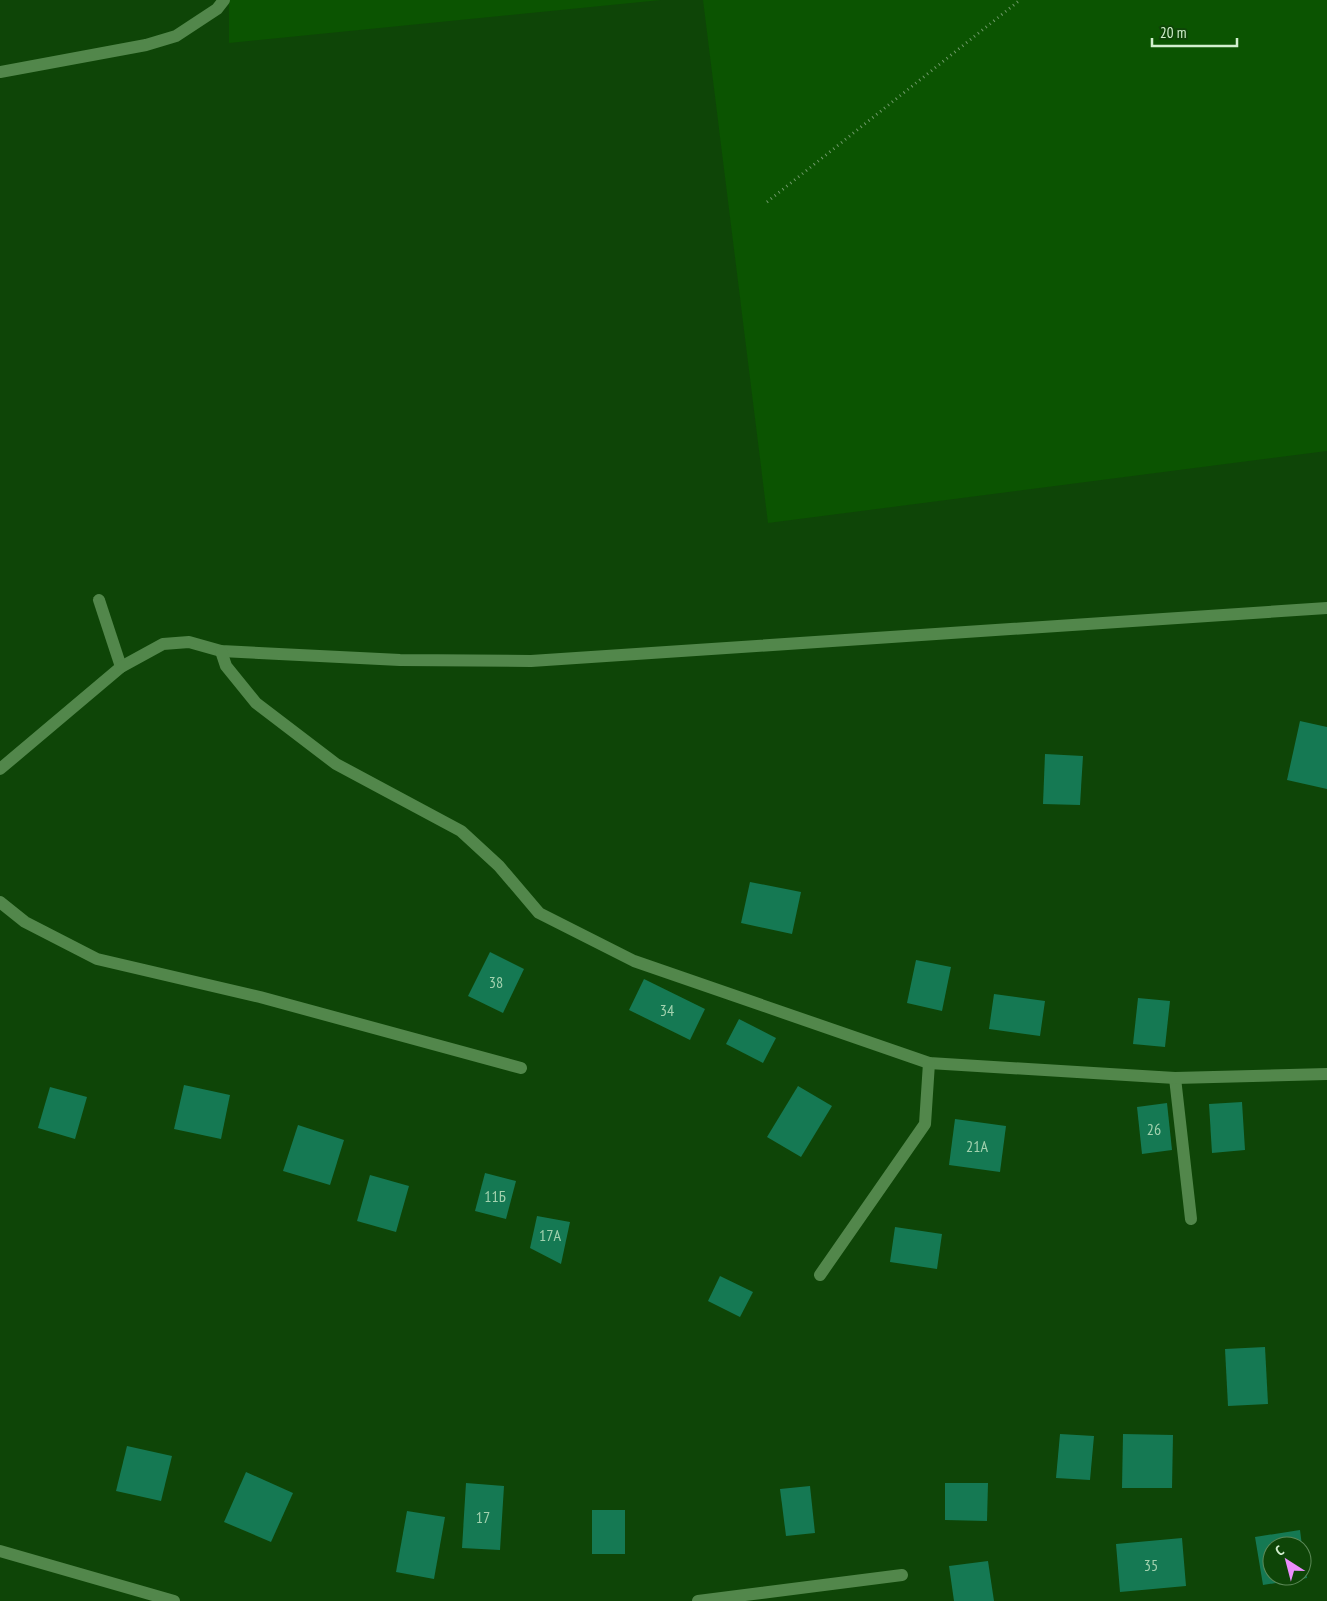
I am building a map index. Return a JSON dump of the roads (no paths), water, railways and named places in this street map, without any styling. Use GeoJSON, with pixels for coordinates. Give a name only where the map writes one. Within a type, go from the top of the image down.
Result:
{"type":"FeatureCollection","features":[{"type":"Feature","properties":{"kind":"street"},"geometry":{"type":"LineString","coordinates":[[0,72],[137,46],[176,36],[217,9],[224,0]]}},
{"type":"Feature","properties":{"kind":"street"},"geometry":{"type":"LineString","coordinates":[[99,600],[121,667]]}},
{"type":"Feature","properties":{"kind":"street"},"geometry":{"type":"LineString","coordinates":[[0,769],[121,667],[163,644],[189,642],[221,651],[400,660],[531,661],[1327,608]]}},
{"type":"Feature","properties":{"kind":"street"},"geometry":{"type":"LineString","coordinates":[[221,651],[226,666],[256,703],[336,764],[461,831],[499,866],[539,913],[634,961],[929,1063],[1176,1078],[1327,1074]]}},
{"type":"Feature","properties":{"kind":"street"},"geometry":{"type":"LineString","coordinates":[[0,902],[25,922],[97,959],[260,997],[521,1068]]}},
{"type":"Feature","properties":{"kind":"street"},"geometry":{"type":"LineString","coordinates":[[820,1276],[926,1124],[929,1063]]}},
{"type":"Feature","properties":{"kind":"street"},"geometry":{"type":"LineString","coordinates":[[1176,1078],[1191,1219]]}},
{"type":"Feature","properties":{"kind":"street"},"geometry":{"type":"LineString","coordinates":[[0,1551],[174,1601]]}},
{"type":"Feature","properties":{"kind":"street"},"geometry":{"type":"LineString","coordinates":[[698,1601],[902,1575]]}}]}
